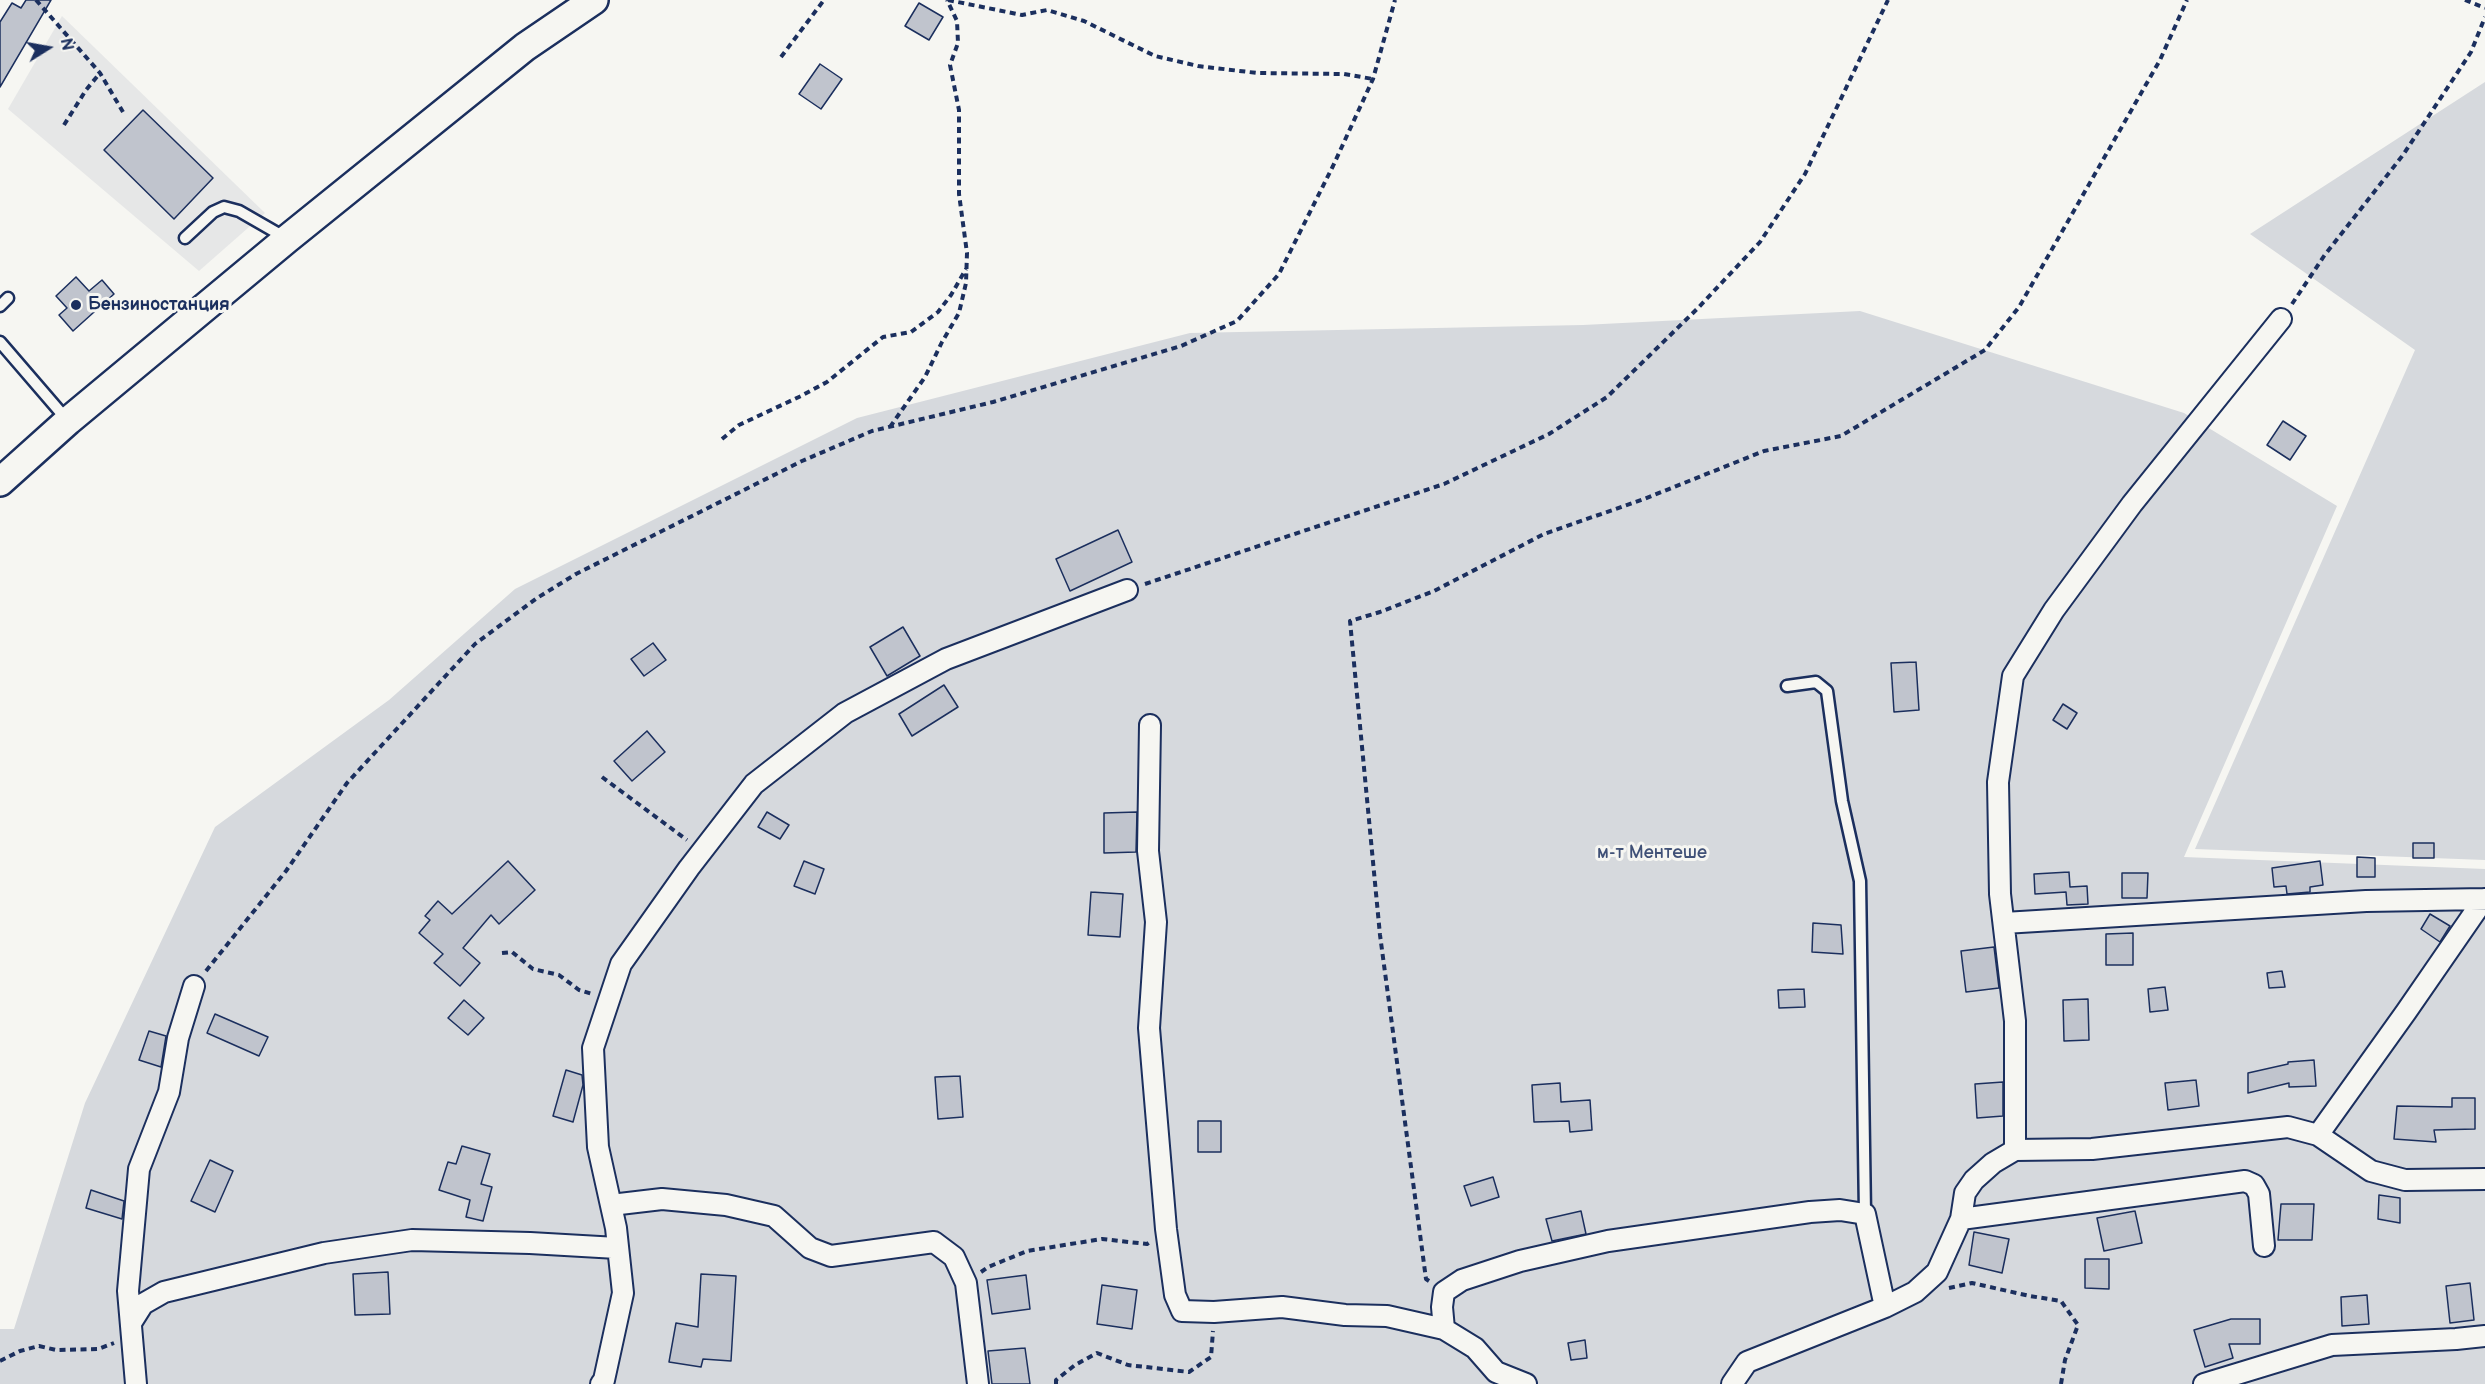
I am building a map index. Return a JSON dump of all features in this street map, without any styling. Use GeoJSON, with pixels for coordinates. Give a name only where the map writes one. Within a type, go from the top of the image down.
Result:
{"type":"FeatureCollection","features":[{"type":"Feature","properties":{"kind":"main road"},"geometry":{"type":"LineString","coordinates":[[0,482],[10,466],[68,421],[286,239],[525,47],[594,0]]}},
{"type":"Feature","properties":{"kind":"street"},"geometry":{"type":"LineString","coordinates":[[2015,1150],[2015,1021],[2000,894],[1998,782],[2013,676],[2054,610],[2132,504],[2281,319]]}},
{"type":"Feature","properties":{"kind":"street"},"geometry":{"type":"LineString","coordinates":[[601,1384],[604,1380],[623,1293],[611,1205],[598,1147],[593,1048],[621,964],[702,851],[754,784],[845,713],[946,659],[1127,590]]}},
{"type":"Feature","properties":{"kind":"street"},"geometry":{"type":"LineString","coordinates":[[1150,725],[1148,851],[1156,922],[1149,1028],[1166,1229],[1175,1294],[1182,1311],[1214,1312],[1282,1307],[1345,1315],[1387,1316],[1444,1329],[1475,1348],[1496,1372],[1526,1384]]}},
{"type":"Feature","properties":{"kind":"street"},"geometry":{"type":"LineString","coordinates":[[2004,923],[2366,901],[2484,899]]}},
{"type":"Feature","properties":{"kind":"street"},"geometry":{"type":"LineString","coordinates":[[2318,1135],[2484,899]]}},
{"type":"Feature","properties":{"kind":"street"},"geometry":{"type":"LineString","coordinates":[[136,1384],[128,1291],[140,1168],[169,1092],[178,1038],[194,986]]}},
{"type":"Feature","properties":{"kind":"street"},"geometry":{"type":"LineString","coordinates":[[1732,1384],[1747,1362],[1885,1307],[1915,1292],[1937,1272],[1961,1219],[1965,1193],[1974,1180],[1993,1163],[2015,1150],[2092,1149],[2288,1127],[2318,1135],[2371,1171],[2405,1180],[2485,1179]]}},
{"type":"Feature","properties":{"kind":"street"},"geometry":{"type":"LineString","coordinates":[[1961,1219],[2245,1181],[2254,1185],[2259,1194],[2264,1246]]}},
{"type":"Feature","properties":{"kind":"street"},"geometry":{"type":"LineString","coordinates":[[611,1205],[662,1199],[726,1205],[774,1216],[810,1248],[831,1256],[934,1242],[954,1257],[966,1283],[978,1384]]}},
{"type":"Feature","properties":{"kind":"street"},"geometry":{"type":"LineString","coordinates":[[1444,1329],[1444,1292],[1462,1280],[1520,1261],[1608,1241],[1810,1212],[1840,1210],[1865,1214],[1885,1307]]}},
{"type":"Feature","properties":{"kind":"street"},"geometry":{"type":"LineString","coordinates":[[131,1330],[143,1304],[164,1292],[324,1252],[412,1240],[617,1248]]}},
{"type":"Feature","properties":{"kind":"street"},"geometry":{"type":"LineString","coordinates":[[2204,1384],[2332,1345],[2485,1336]]}},
{"type":"Feature","properties":{"kind":"lane"},"geometry":{"type":"LineString","coordinates":[[185,238],[213,212],[224,207],[239,211],[286,239]]}},
{"type":"Feature","properties":{"kind":"lane"},"geometry":{"type":"LineString","coordinates":[[0,342],[68,421]]}},
{"type":"Feature","properties":{"kind":"lane"},"geometry":{"type":"LineString","coordinates":[[1787,686],[1816,682],[1827,691],[1842,801],[1860,881],[1865,1214]]}},
{"type":"Feature","properties":{"kind":"path"},"geometry":{"type":"LineString","coordinates":[[36,0],[100,73],[123,112]]}},
{"type":"Feature","properties":{"kind":"path"},"geometry":{"type":"LineString","coordinates":[[781,57],[824,0]]}},
{"type":"Feature","properties":{"kind":"path"},"geometry":{"type":"LineString","coordinates":[[889,427],[925,377],[959,313],[966,283],[967,253],[959,194],[959,110],[950,65],[958,43],[957,21],[947,0],[1022,15],[1047,10],[1084,21],[1155,56],[1198,66],[1257,73],[1344,74],[1373,79]]}},
{"type":"Feature","properties":{"kind":"path"},"geometry":{"type":"LineString","coordinates":[[194,986],[286,871],[347,783],[475,644],[537,598],[576,574],[802,461],[872,431],[993,402],[1181,346],[1237,321],[1280,274],[1373,79],[1395,0]]}},
{"type":"Feature","properties":{"kind":"path"},"geometry":{"type":"LineString","coordinates":[[1127,590],[1444,484],[1549,434],[1607,397],[1698,308],[1760,242],[1805,174],[1888,0]]}},
{"type":"Feature","properties":{"kind":"path"},"geometry":{"type":"LineString","coordinates":[[1444,1292],[1426,1279],[1380,935],[1350,621],[1434,591],[1544,534],[1644,499],[1764,451],[1841,436],[1985,350],[2019,307],[2160,60],[2187,0]]}},
{"type":"Feature","properties":{"kind":"path"},"geometry":{"type":"LineString","coordinates":[[2465,0],[2485,8]]}},
{"type":"Feature","properties":{"kind":"path"},"geometry":{"type":"LineString","coordinates":[[2281,319],[2324,256],[2403,155],[2471,52],[2485,17]]}},
{"type":"Feature","properties":{"kind":"path"},"geometry":{"type":"LineString","coordinates":[[64,126],[86,90],[100,73]]}},
{"type":"Feature","properties":{"kind":"path"},"geometry":{"type":"LineString","coordinates":[[722,440],[739,424],[827,382],[883,337],[911,332],[938,312],[951,295],[966,268]]}},
{"type":"Feature","properties":{"kind":"path"},"geometry":{"type":"LineString","coordinates":[[602,777],[702,851]]}},
{"type":"Feature","properties":{"kind":"path"},"geometry":{"type":"LineString","coordinates":[[502,953],[512,952],[533,969],[559,975],[579,990],[610,1000]]}},
{"type":"Feature","properties":{"kind":"path"},"geometry":{"type":"LineString","coordinates":[[966,1283],[988,1267],[1027,1251],[1102,1239],[1148,1244],[1166,1229]]}},
{"type":"Feature","properties":{"kind":"path"},"geometry":{"type":"LineString","coordinates":[[1944,1290],[1972,1283],[2030,1296],[2061,1300],[2078,1325],[2065,1360],[2061,1384]]}},
{"type":"Feature","properties":{"kind":"path"},"geometry":{"type":"LineString","coordinates":[[1056,1384],[1056,1380],[1097,1353],[1128,1365],[1189,1372],[1211,1357],[1214,1312]]}},
{"type":"Feature","properties":{"kind":"path"},"geometry":{"type":"LineString","coordinates":[[0,1360],[39,1346],[56,1350],[99,1348],[131,1330]]}},
{"type":"Feature","properties":{"kind":"shaded area"},"geometry":{"type":"Polygon","coordinates":[[[62,16],[265,213],[199,271],[8,109],[62,16]]]}},
{"type":"Feature","properties":{"kind":"green space"},"geometry":{"type":"Polygon","coordinates":[[[2485,82],[2485,860],[2195,849],[2415,350],[2250,234],[2485,82]]]}},
{"type":"Feature","properties":{"kind":"green space","name":"м-т Ментeше"},"geometry":{"type":"Polygon","coordinates":[[[1860,311],[2184,413],[2337,506],[2184,857],[2485,869],[2485,1384],[0,1384],[0,1329],[14,1329],[85,1103],[215,827],[389,700],[515,589],[857,418],[1190,333],[1583,325],[1860,311]]]}},
{"type":"Feature","properties":{"kind":"building"},"geometry":{"type":"Polygon","coordinates":[[[26,0],[51,0],[0,87],[0,22],[12,3],[21,8],[26,0]]]}},
{"type":"Feature","properties":{"kind":"building"},"geometry":{"type":"Polygon","coordinates":[[[919,3],[943,17],[929,40],[905,26],[919,3]]]}},
{"type":"Feature","properties":{"kind":"building"},"geometry":{"type":"Polygon","coordinates":[[[820,64],[842,79],[821,109],[799,94],[820,64]]]}},
{"type":"Feature","properties":{"kind":"building"},"geometry":{"type":"Polygon","coordinates":[[[143,110],[213,178],[174,219],[104,150],[143,110]]]}},
{"type":"Feature","properties":{"kind":"building"},"geometry":{"type":"Polygon","coordinates":[[[76,277],[89,291],[102,280],[114,294],[73,331],[59,315],[67,308],[56,296],[76,277]]]}},
{"type":"Feature","properties":{"kind":"building"},"geometry":{"type":"Polygon","coordinates":[[[2283,421],[2306,436],[2290,460],[2267,445],[2283,421]]]}},
{"type":"Feature","properties":{"kind":"building"},"geometry":{"type":"Polygon","coordinates":[[[1118,530],[1132,562],[1070,591],[1056,559],[1118,530]]]}},
{"type":"Feature","properties":{"kind":"building"},"geometry":{"type":"Polygon","coordinates":[[[903,627],[920,656],[887,676],[870,647],[903,627]]]}},
{"type":"Feature","properties":{"kind":"building"},"geometry":{"type":"Polygon","coordinates":[[[653,643],[666,660],[644,676],[631,659],[653,643]]]}},
{"type":"Feature","properties":{"kind":"building"},"geometry":{"type":"Polygon","coordinates":[[[1916,662],[1919,710],[1894,712],[1891,663],[1916,662]]]}},
{"type":"Feature","properties":{"kind":"building"},"geometry":{"type":"Polygon","coordinates":[[[944,685],[958,707],[912,736],[899,714],[944,685]]]}},
{"type":"Feature","properties":{"kind":"building"},"geometry":{"type":"Polygon","coordinates":[[[2063,704],[2077,713],[2067,729],[2053,720],[2063,704]]]}},
{"type":"Feature","properties":{"kind":"building"},"geometry":{"type":"Polygon","coordinates":[[[647,731],[665,752],[632,781],[614,761],[647,731]]]}},
{"type":"Feature","properties":{"kind":"building"},"geometry":{"type":"Polygon","coordinates":[[[767,812],[789,825],[780,839],[758,827],[767,812]]]}},
{"type":"Feature","properties":{"kind":"building"},"geometry":{"type":"Polygon","coordinates":[[[1137,812],[1136,852],[1104,853],[1104,813],[1137,812]]]}},
{"type":"Feature","properties":{"kind":"building"},"geometry":{"type":"Polygon","coordinates":[[[2413,843],[2434,843],[2434,858],[2413,858],[2413,843]]]}},
{"type":"Feature","properties":{"kind":"building"},"geometry":{"type":"Polygon","coordinates":[[[2357,857],[2375,858],[2375,877],[2357,877],[2357,857]]]}},
{"type":"Feature","properties":{"kind":"building"},"geometry":{"type":"Polygon","coordinates":[[[508,861],[535,890],[499,924],[491,915],[463,948],[480,963],[460,986],[434,963],[443,954],[419,933],[430,920],[425,916],[438,901],[452,914],[508,861]]]}},
{"type":"Feature","properties":{"kind":"building"},"geometry":{"type":"Polygon","coordinates":[[[804,861],[824,869],[815,894],[794,886],[804,861]]]}},
{"type":"Feature","properties":{"kind":"building"},"geometry":{"type":"Polygon","coordinates":[[[2320,861],[2323,885],[2310,887],[2310,892],[2287,894],[2286,886],[2274,887],[2272,868],[2320,861]]]}},
{"type":"Feature","properties":{"kind":"building"},"geometry":{"type":"Polygon","coordinates":[[[2069,872],[2070,887],[2087,886],[2088,904],[2067,905],[2066,892],[2035,894],[2034,874],[2069,872]]]}},
{"type":"Feature","properties":{"kind":"building"},"geometry":{"type":"Polygon","coordinates":[[[2122,873],[2148,873],[2147,898],[2122,898],[2122,873]]]}},
{"type":"Feature","properties":{"kind":"building"},"geometry":{"type":"Polygon","coordinates":[[[1091,892],[1123,894],[1120,937],[1088,935],[1091,892]]]}},
{"type":"Feature","properties":{"kind":"building"},"geometry":{"type":"Polygon","coordinates":[[[2430,914],[2450,926],[2440,942],[2421,929],[2430,914]]]}},
{"type":"Feature","properties":{"kind":"building"},"geometry":{"type":"Polygon","coordinates":[[[1813,923],[1841,925],[1843,954],[1812,952],[1813,923]]]}},
{"type":"Feature","properties":{"kind":"building"},"geometry":{"type":"Polygon","coordinates":[[[2133,933],[2133,965],[2106,965],[2106,934],[2133,933]]]}},
{"type":"Feature","properties":{"kind":"building"},"geometry":{"type":"Polygon","coordinates":[[[1994,947],[1999,988],[1966,992],[1961,951],[1994,947]]]}},
{"type":"Feature","properties":{"kind":"building"},"geometry":{"type":"Polygon","coordinates":[[[2282,971],[2285,987],[2269,988],[2267,973],[2282,971]]]}},
{"type":"Feature","properties":{"kind":"building"},"geometry":{"type":"Polygon","coordinates":[[[2165,987],[2168,1010],[2150,1012],[2148,989],[2165,987]]]}},
{"type":"Feature","properties":{"kind":"building"},"geometry":{"type":"Polygon","coordinates":[[[1804,989],[1805,1007],[1779,1008],[1778,990],[1804,989]]]}},
{"type":"Feature","properties":{"kind":"building"},"geometry":{"type":"Polygon","coordinates":[[[2088,999],[2089,1040],[2064,1041],[2063,1000],[2088,999]]]}},
{"type":"Feature","properties":{"kind":"building"},"geometry":{"type":"Polygon","coordinates":[[[464,1000],[484,1018],[468,1035],[448,1018],[464,1000]]]}},
{"type":"Feature","properties":{"kind":"building"},"geometry":{"type":"Polygon","coordinates":[[[215,1014],[268,1037],[259,1056],[207,1033],[215,1014]]]}},
{"type":"Feature","properties":{"kind":"building"},"geometry":{"type":"Polygon","coordinates":[[[149,1031],[166,1036],[161,1067],[139,1060],[149,1031]]]}},
{"type":"Feature","properties":{"kind":"building"},"geometry":{"type":"Polygon","coordinates":[[[2314,1060],[2316,1086],[2289,1087],[2289,1083],[2248,1093],[2248,1073],[2288,1064],[2288,1062],[2314,1060]]]}},
{"type":"Feature","properties":{"kind":"building"},"geometry":{"type":"Polygon","coordinates":[[[566,1070],[582,1075],[583,1085],[573,1122],[553,1116],[566,1070]]]}},
{"type":"Feature","properties":{"kind":"building"},"geometry":{"type":"Polygon","coordinates":[[[960,1076],[963,1117],[938,1119],[935,1077],[960,1076]]]}},
{"type":"Feature","properties":{"kind":"building"},"geometry":{"type":"Polygon","coordinates":[[[2196,1080],[2199,1106],[2168,1110],[2165,1083],[2196,1080]]]}},
{"type":"Feature","properties":{"kind":"building"},"geometry":{"type":"Polygon","coordinates":[[[2003,1082],[2003,1116],[1977,1118],[1975,1084],[2003,1082]]]}},
{"type":"Feature","properties":{"kind":"building"},"geometry":{"type":"Polygon","coordinates":[[[1560,1083],[1561,1102],[1590,1100],[1592,1130],[1570,1132],[1569,1121],[1534,1122],[1532,1085],[1560,1083]]]}},
{"type":"Feature","properties":{"kind":"building"},"geometry":{"type":"Polygon","coordinates":[[[2452,1098],[2475,1098],[2475,1129],[2434,1130],[2436,1142],[2394,1139],[2397,1106],[2452,1107],[2452,1098]]]}},
{"type":"Feature","properties":{"kind":"building"},"geometry":{"type":"Polygon","coordinates":[[[1198,1121],[1221,1121],[1221,1152],[1198,1152],[1198,1121]]]}},
{"type":"Feature","properties":{"kind":"building"},"geometry":{"type":"Polygon","coordinates":[[[462,1146],[490,1154],[481,1184],[492,1187],[483,1221],[466,1217],[470,1200],[439,1190],[448,1162],[456,1164],[462,1146]]]}},
{"type":"Feature","properties":{"kind":"building"},"geometry":{"type":"Polygon","coordinates":[[[210,1160],[233,1171],[215,1212],[191,1201],[210,1160]]]}},
{"type":"Feature","properties":{"kind":"building"},"geometry":{"type":"Polygon","coordinates":[[[1493,1177],[1499,1197],[1471,1206],[1464,1186],[1493,1177]]]}},
{"type":"Feature","properties":{"kind":"building"},"geometry":{"type":"Polygon","coordinates":[[[91,1190],[124,1201],[122,1219],[86,1208],[91,1190]]]}},
{"type":"Feature","properties":{"kind":"building"},"geometry":{"type":"Polygon","coordinates":[[[2379,1195],[2400,1198],[2400,1223],[2378,1219],[2379,1195]]]}},
{"type":"Feature","properties":{"kind":"building"},"geometry":{"type":"Polygon","coordinates":[[[2281,1204],[2314,1204],[2312,1240],[2278,1240],[2281,1204]]]}},
{"type":"Feature","properties":{"kind":"building"},"geometry":{"type":"Polygon","coordinates":[[[1581,1211],[1586,1234],[1552,1241],[1546,1219],[1581,1211]]]}},
{"type":"Feature","properties":{"kind":"building"},"geometry":{"type":"Polygon","coordinates":[[[2135,1211],[2142,1243],[2104,1251],[2097,1218],[2135,1211]]]}},
{"type":"Feature","properties":{"kind":"building"},"geometry":{"type":"Polygon","coordinates":[[[1974,1232],[2009,1239],[2002,1273],[1969,1265],[1974,1232]]]}},
{"type":"Feature","properties":{"kind":"building"},"geometry":{"type":"Polygon","coordinates":[[[2085,1259],[2109,1259],[2109,1289],[2085,1288],[2085,1259]]]}},
{"type":"Feature","properties":{"kind":"building"},"geometry":{"type":"Polygon","coordinates":[[[388,1272],[390,1314],[355,1315],[353,1274],[388,1272]]]}},
{"type":"Feature","properties":{"kind":"building"},"geometry":{"type":"Polygon","coordinates":[[[701,1274],[736,1276],[731,1361],[703,1359],[701,1367],[669,1362],[676,1323],[698,1327],[701,1274]]]}},
{"type":"Feature","properties":{"kind":"building"},"geometry":{"type":"Polygon","coordinates":[[[1026,1275],[1030,1309],[992,1314],[987,1280],[1026,1275]]]}},
{"type":"Feature","properties":{"kind":"building"},"geometry":{"type":"Polygon","coordinates":[[[2470,1283],[2474,1320],[2450,1323],[2446,1286],[2470,1283]]]}},
{"type":"Feature","properties":{"kind":"building"},"geometry":{"type":"Polygon","coordinates":[[[1102,1285],[1137,1290],[1132,1329],[1097,1324],[1102,1285]]]}},
{"type":"Feature","properties":{"kind":"building"},"geometry":{"type":"Polygon","coordinates":[[[2367,1295],[2369,1324],[2342,1326],[2341,1297],[2367,1295]]]}},
{"type":"Feature","properties":{"kind":"building"},"geometry":{"type":"Polygon","coordinates":[[[2231,1319],[2260,1319],[2260,1344],[2229,1344],[2233,1358],[2205,1367],[2194,1330],[2231,1319]]]}},
{"type":"Feature","properties":{"kind":"building"},"geometry":{"type":"Polygon","coordinates":[[[1585,1340],[1587,1358],[1571,1360],[1568,1343],[1585,1340]]]}},
{"type":"Feature","properties":{"kind":"building"},"geometry":{"type":"Polygon","coordinates":[[[1025,1348],[1030,1384],[992,1384],[988,1351],[1025,1348]]]}},
{"type":"Feature","properties":{"kind":"place","name":"Бензиностанция"},"geometry":{"type":"Point","coordinates":[76,305]}}]}
